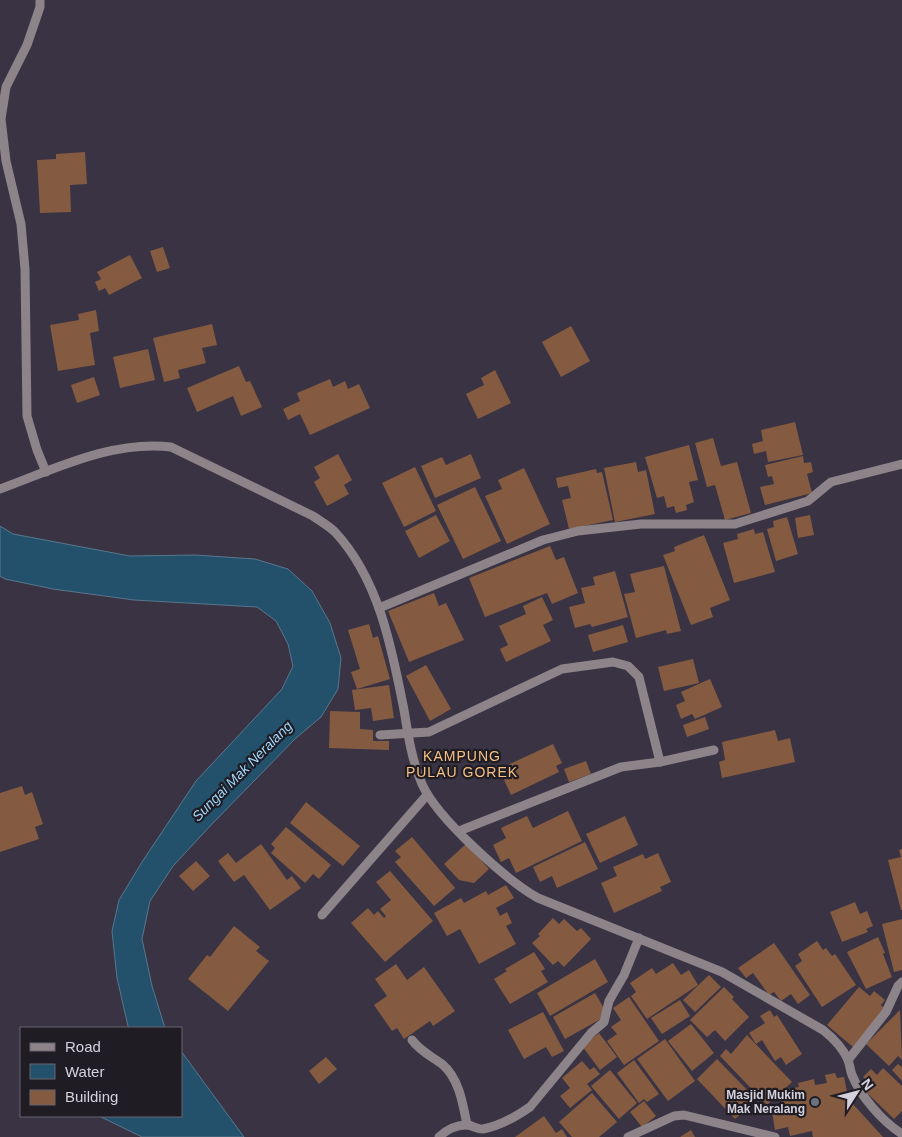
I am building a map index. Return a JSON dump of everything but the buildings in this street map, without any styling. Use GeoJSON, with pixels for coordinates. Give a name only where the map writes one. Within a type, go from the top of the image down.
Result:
{"type":"FeatureCollection","features":[{"type":"Feature","properties":{"kind":"street"},"geometry":{"type":"LineString","coordinates":[[40,0],[40,7],[27,45],[6,87],[1,119],[6,161],[21,224],[25,269],[27,416],[46,472]]}},
{"type":"Feature","properties":{"kind":"street"},"geometry":{"type":"LineString","coordinates":[[0,489],[102,453],[130,446],[151,445],[171,447],[313,516],[333,530],[363,570],[379,608],[394,662],[416,767],[427,795],[459,831],[498,870],[521,888],[552,905],[722,972],[805,1018],[836,1041],[848,1060],[851,1074],[862,1095],[897,1133]]}},
{"type":"Feature","properties":{"kind":"street"},"geometry":{"type":"LineString","coordinates":[[379,608],[543,540],[563,535],[641,524],[735,524],[808,501],[831,482],[902,464]]}},
{"type":"Feature","properties":{"kind":"street"},"geometry":{"type":"LineString","coordinates":[[380,735],[429,732],[562,669],[613,662],[628,666],[639,677],[660,762]]}},
{"type":"Feature","properties":{"kind":"street"},"geometry":{"type":"LineString","coordinates":[[459,831],[621,767],[660,762],[714,750]]}},
{"type":"Feature","properties":{"kind":"street"},"geometry":{"type":"LineString","coordinates":[[322,915],[427,795]]}},
{"type":"Feature","properties":{"kind":"street"},"geometry":{"type":"LineString","coordinates":[[439,1137],[455,1127],[467,1125],[481,1129],[518,1115],[530,1107],[591,1033],[604,1022],[609,1001],[624,975],[639,938]]}},
{"type":"Feature","properties":{"kind":"street"},"geometry":{"type":"LineString","coordinates":[[848,1060],[886,1012],[898,986],[902,982]]}},
{"type":"Feature","properties":{"kind":"street"},"geometry":{"type":"LineString","coordinates":[[412,1040],[422,1052],[441,1064],[450,1073],[462,1100],[467,1125]]}},
{"type":"Feature","properties":{"kind":"street"},"geometry":{"type":"LineString","coordinates":[[628,1137],[674,1116],[684,1115],[775,1137]]}},
{"type":"Feature","properties":{"kind":"water","name":"Sungai Mak Neralang"},"geometry":{"type":"Polygon","coordinates":[[[0,526],[13,534],[130,556],[195,555],[255,559],[288,569],[312,591],[330,623],[341,658],[338,689],[321,717],[296,738],[212,824],[173,866],[150,901],[142,939],[152,986],[165,1027],[128,1026],[117,978],[112,931],[119,900],[196,781],[282,689],[293,666],[288,644],[276,621],[257,607],[134,600],[53,589],[5,579],[0,576],[0,526]]]}},
{"type":"Feature","properties":{"kind":"water"},"geometry":{"type":"Polygon","coordinates":[[[182,1052],[244,1137],[142,1137],[101,1117],[182,1117],[182,1052]]]}},
{"type":"Feature","properties":{"kind":"place","name":"Masjid Mukim Mak Neralang"},"geometry":{"type":"Point","coordinates":[815,1102]}},
{"type":"Feature","properties":{"kind":"district","name":"KAMPUNG PULAU GOREK"},"geometry":{"type":"Point","coordinates":[462,764]}}]}
